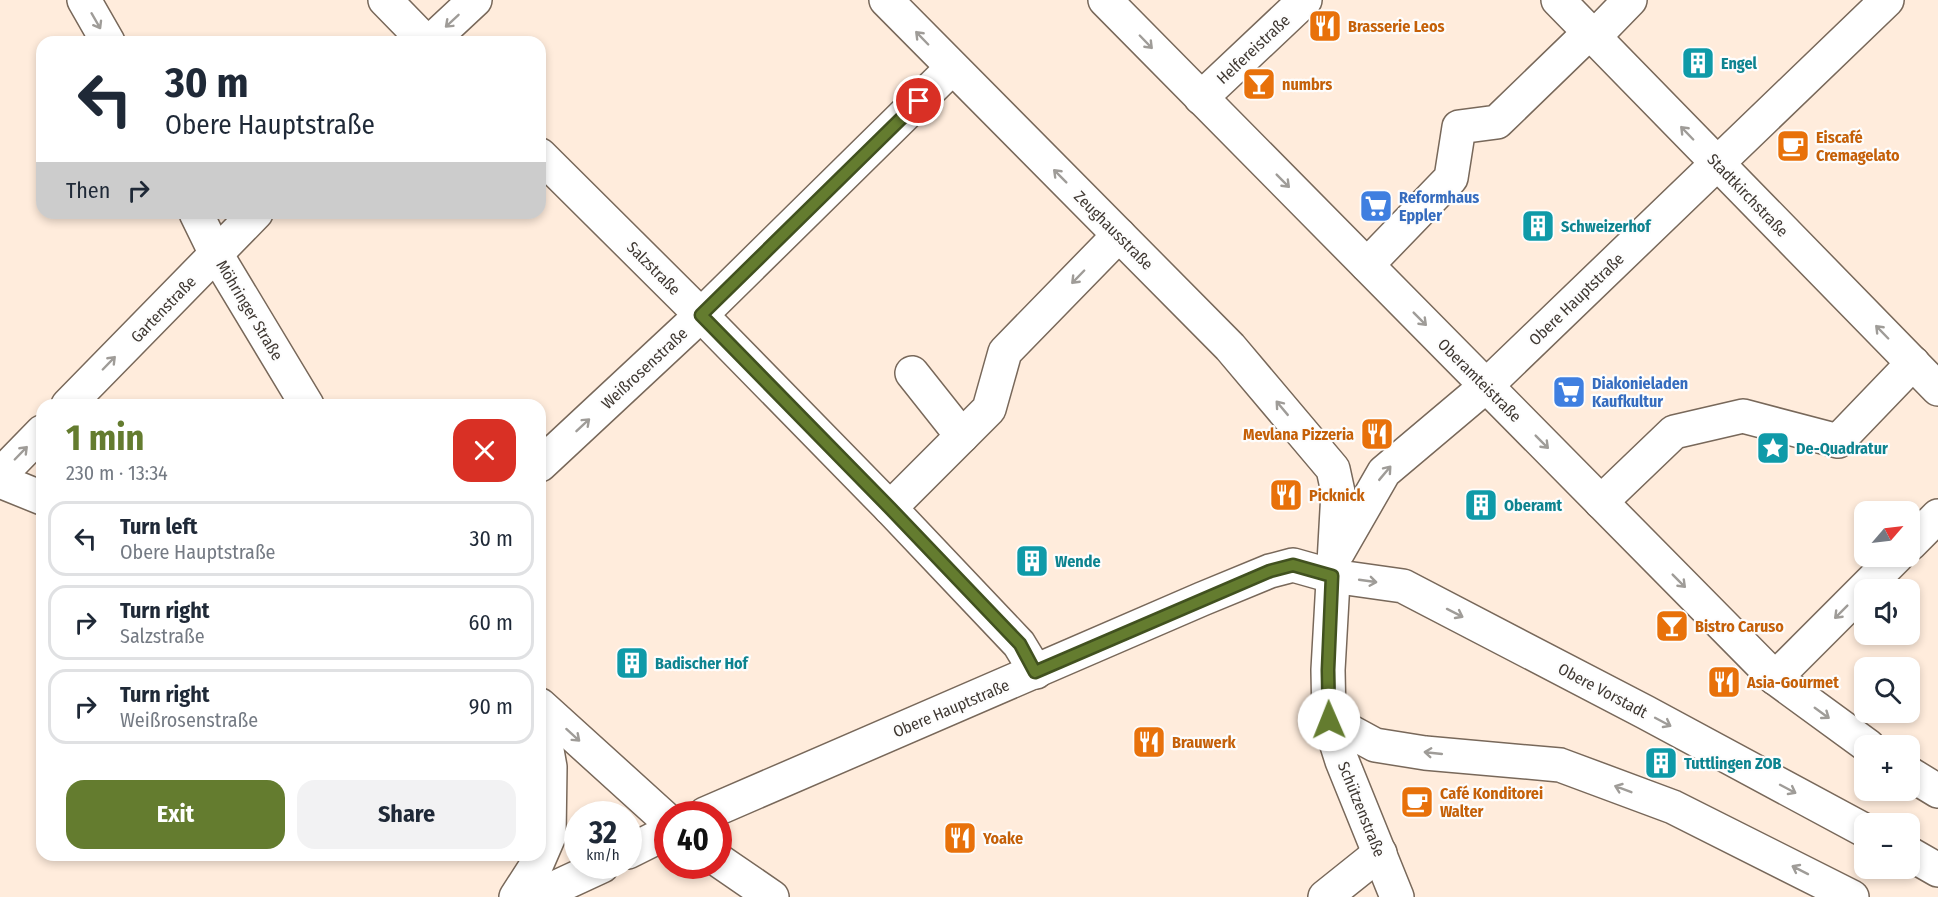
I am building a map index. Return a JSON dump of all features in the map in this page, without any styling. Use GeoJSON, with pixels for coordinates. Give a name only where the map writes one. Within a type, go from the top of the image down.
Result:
{"type":"FeatureCollection","features":[{"type":"Feature","properties":{"kind":"street"},"geometry":{"type":"LineString","coordinates":[[84,0],[105,36]]}},
{"type":"Feature","properties":{"kind":"street"},"geometry":{"type":"LineString","coordinates":[[386,0],[422,36]]}},
{"type":"Feature","properties":{"kind":"street"},"geometry":{"type":"LineString","coordinates":[[435,36],[475,0]]}},
{"type":"Feature","properties":{"kind":"street","name":"Zeughausstraße"},"geometry":{"type":"LineString","coordinates":[[886,0],[1230,347],[1333,469]]}},
{"type":"Feature","properties":{"kind":"street","name":"Oberamteistraße"},"geometry":{"type":"LineString","coordinates":[[1105,0],[1775,678],[1854,736]]}},
{"type":"Feature","properties":{"kind":"street","name":"Helfereistraße"},"geometry":{"type":"LineString","coordinates":[[1201,98],[1305,0]]}},
{"type":"Feature","properties":{"kind":"street","name":"Stadtkirchstraße"},"geometry":{"type":"LineString","coordinates":[[1558,0],[1938,389]]}},
{"type":"Feature","properties":{"kind":"street"},"geometry":{"type":"LineString","coordinates":[[1367,265],[1451,178],[1459,127],[1497,122],[1630,0]]}},
{"type":"Feature","properties":{"kind":"street","name":"Obere Hauptstraße"},"geometry":{"type":"LineString","coordinates":[[732,802],[1270,571],[1293,565],[1333,568],[1384,472],[1486,386],[1887,0]]}},
{"type":"Feature","properties":{"kind":"street","name":"Weißrosenstraße"},"geometry":{"type":"LineString","coordinates":[[546,459],[701,315],[952,69]]}},
{"type":"Feature","properties":{"kind":"street","name":"Salzstraße"},"geometry":{"type":"LineString","coordinates":[[546,161],[890,508],[1020,644],[1035,672]]}},
{"type":"Feature","properties":{"kind":"street","name":"Möhringer Straße"},"geometry":{"type":"LineString","coordinates":[[199,219],[216,254],[303,399]]}},
{"type":"Feature","properties":{"kind":"street","name":"Gartenstraße"},"geometry":{"type":"LineString","coordinates":[[75,399],[250,219]]}},
{"type":"Feature","properties":{"kind":"street"},"geometry":{"type":"LineString","coordinates":[[890,508],[989,409],[1005,352],[1119,235]]}},
{"type":"Feature","properties":{"kind":"street"},"geometry":{"type":"LineString","coordinates":[[1600,502],[1674,432],[1743,416],[1838,441],[1913,363]]}},
{"type":"Feature","properties":{"kind":"street"},"geometry":{"type":"LineString","coordinates":[[912,373],[962,436]]}},
{"type":"Feature","properties":{"kind":"street"},"geometry":{"type":"LineString","coordinates":[[0,475],[36,438]]}},
{"type":"Feature","properties":{"kind":"street","name":"Schützenstraße"},"geometry":{"type":"LineString","coordinates":[[1333,469],[1338,492],[1328,670],[1329,720],[1342,761],[1397,897]]}},
{"type":"Feature","properties":{"kind":"street"},"geometry":{"type":"LineString","coordinates":[[0,481],[36,496]]}},
{"type":"Feature","properties":{"kind":"street"},"geometry":{"type":"LineString","coordinates":[[1920,534],[1938,516]]}},
{"type":"Feature","properties":{"kind":"street"},"geometry":{"type":"LineString","coordinates":[[1775,678],[1886,567]]}},
{"type":"Feature","properties":{"kind":"street","name":"Obere Vorstadt"},"geometry":{"type":"LineString","coordinates":[[1333,568],[1403,586],[1854,825]]}},
{"type":"Feature","properties":{"kind":"street"},"geometry":{"type":"LineString","coordinates":[[546,710],[654,808]]}},
{"type":"Feature","properties":{"kind":"street"},"geometry":{"type":"LineString","coordinates":[[1329,720],[1376,745],[1425,753],[1560,765],[1673,807],[1852,897]]}},
{"type":"Feature","properties":{"kind":"street"},"geometry":{"type":"LineString","coordinates":[[546,745],[550,767],[549,836],[546,843]]}},
{"type":"Feature","properties":{"kind":"street"},"geometry":{"type":"LineString","coordinates":[[1920,780],[1938,791]]}},
{"type":"Feature","properties":{"kind":"street"},"geometry":{"type":"LineString","coordinates":[[1325,897],[1380,853]]}},
{"type":"Feature","properties":{"kind":"street"},"geometry":{"type":"LineString","coordinates":[[1920,860],[1938,870]]}},
{"type":"Feature","properties":{"kind":"street"},"geometry":{"type":"LineString","coordinates":[[516,897],[538,861]]}},
{"type":"Feature","properties":{"kind":"street"},"geometry":{"type":"LineString","coordinates":[[732,874],[750,892]]}},
{"type":"Feature","properties":{"kind":"street"},"geometry":{"type":"LineString","coordinates":[[535,897],[574,879]]}},
{"type":"Feature","properties":{"kind":"place","name":"Brasserie Leos"},"geometry":{"type":"Point","coordinates":[1325,26]}},
{"type":"Feature","properties":{"kind":"place","name":"Engel"},"geometry":{"type":"Point","coordinates":[1698,63]}},
{"type":"Feature","properties":{"kind":"place","name":"numbrs"},"geometry":{"type":"Point","coordinates":[1259,84]}},
{"type":"Feature","properties":{"kind":"place","name":"Eiscafé Cremagelato"},"geometry":{"type":"Point","coordinates":[1793,146]}},
{"type":"Feature","properties":{"kind":"place","name":"Reformhaus Eppler"},"geometry":{"type":"Point","coordinates":[1376,206]}},
{"type":"Feature","properties":{"kind":"place","name":"Schweizerhof"},"geometry":{"type":"Point","coordinates":[1538,226]}},
{"type":"Feature","properties":{"kind":"place","name":"Diakonieladen Kaufkultur"},"geometry":{"type":"Point","coordinates":[1569,392]}},
{"type":"Feature","properties":{"kind":"place","name":"Mevlana Pizzeria"},"geometry":{"type":"Point","coordinates":[1377,434]}},
{"type":"Feature","properties":{"kind":"place","name":"De-Quadratur"},"geometry":{"type":"Point","coordinates":[1773,448]}},
{"type":"Feature","properties":{"kind":"place","name":"Picknick"},"geometry":{"type":"Point","coordinates":[1286,495]}},
{"type":"Feature","properties":{"kind":"place","name":"Oberamt"},"geometry":{"type":"Point","coordinates":[1481,505]}},
{"type":"Feature","properties":{"kind":"place","name":"Wende"},"geometry":{"type":"Point","coordinates":[1032,561]}},
{"type":"Feature","properties":{"kind":"place","name":"Bistro Caruso"},"geometry":{"type":"Point","coordinates":[1672,626]}},
{"type":"Feature","properties":{"kind":"place","name":"Badischer Hof"},"geometry":{"type":"Point","coordinates":[632,663]}},
{"type":"Feature","properties":{"kind":"place","name":"Asia-Gourmet"},"geometry":{"type":"Point","coordinates":[1724,682]}},
{"type":"Feature","properties":{"kind":"place","name":"Brauwerk"},"geometry":{"type":"Point","coordinates":[1149,742]}},
{"type":"Feature","properties":{"kind":"place","name":"Tuttlingen ZOB"},"geometry":{"type":"Point","coordinates":[1661,763]}},
{"type":"Feature","properties":{"kind":"place","name":"Café Konditorei Walter"},"geometry":{"type":"Point","coordinates":[1417,802]}},
{"type":"Feature","properties":{"kind":"place","name":"Yoake"},"geometry":{"type":"Point","coordinates":[960,838]}},
{"type":"Feature","properties":{"kind":"route"},"geometry":{"type":"LineString","coordinates":[[919,101],[701,315],[1020,644],[1035,672],[1270,571],[1293,565],[1332,576],[1328,670],[1329,720]]}}]}
